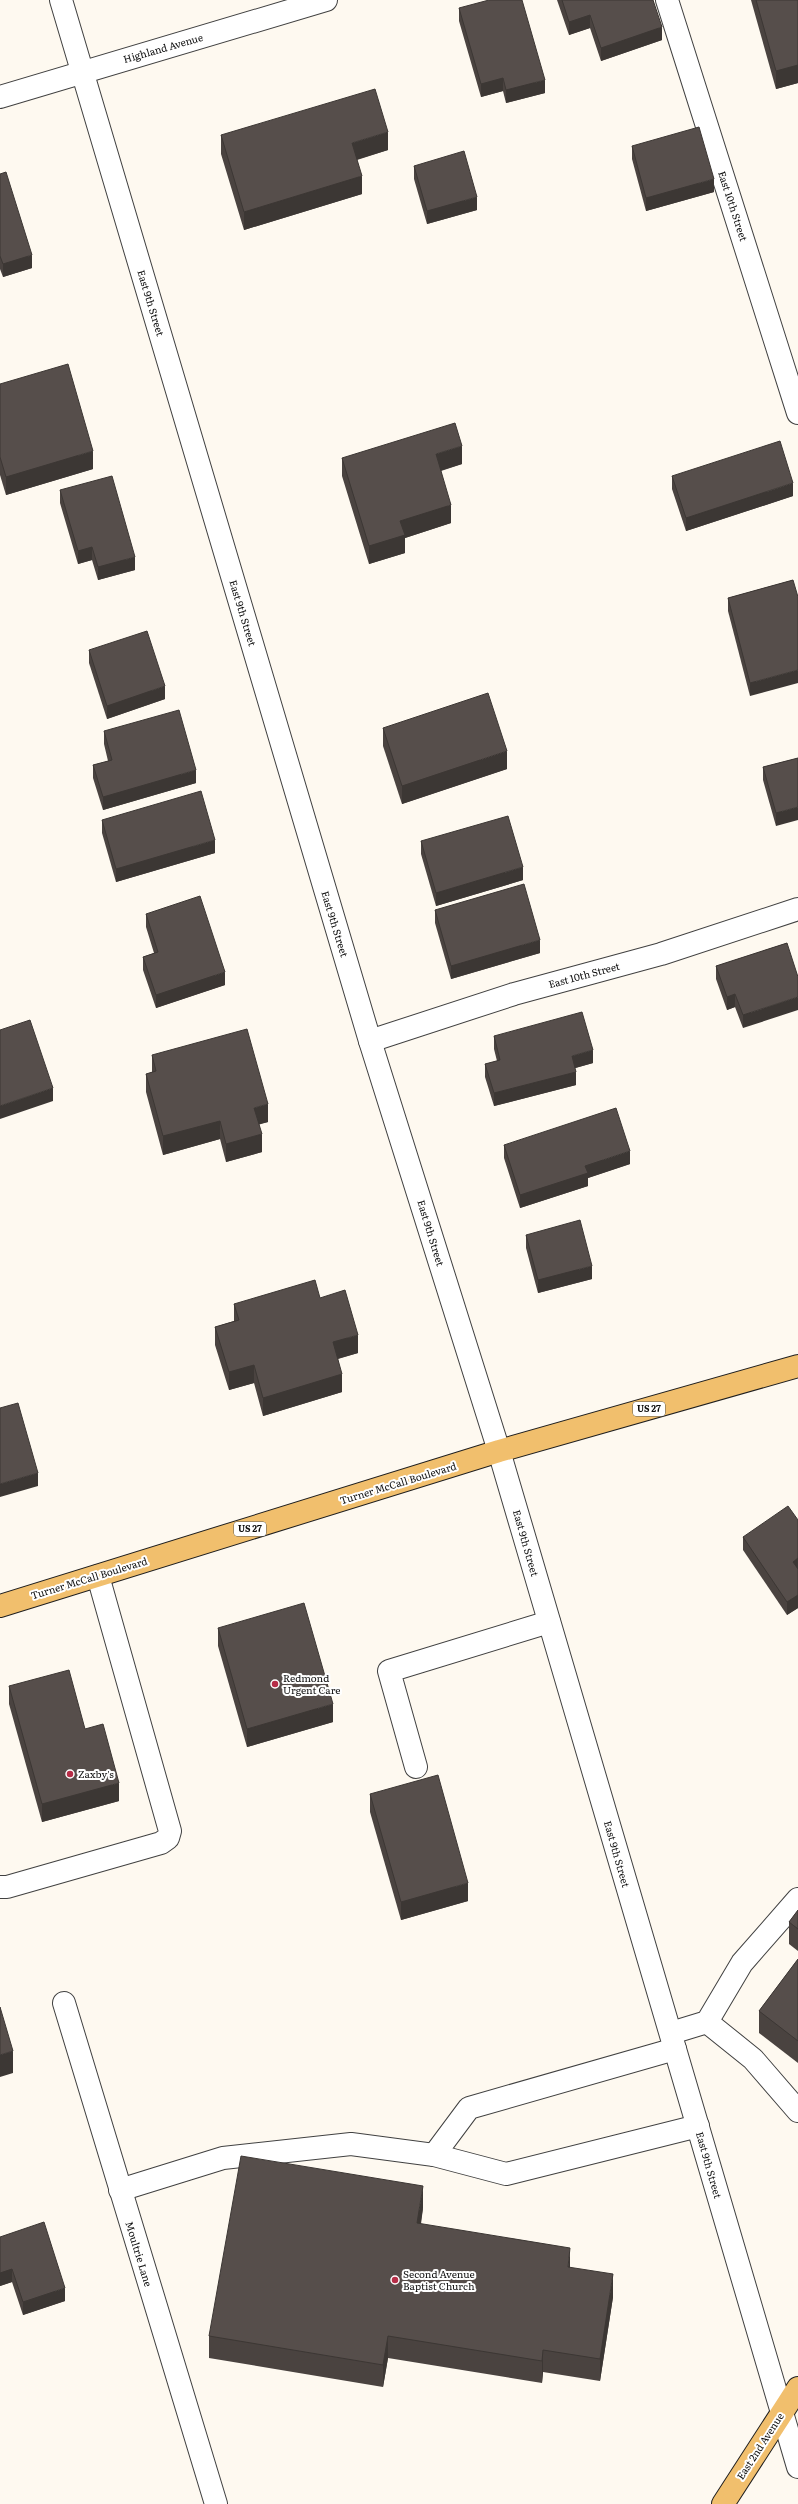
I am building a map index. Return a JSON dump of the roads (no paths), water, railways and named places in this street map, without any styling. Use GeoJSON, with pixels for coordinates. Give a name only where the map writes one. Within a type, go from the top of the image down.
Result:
{"type":"FeatureCollection","features":[{"type":"Feature","properties":{"kind":"main road","name":"Turner McCall Boulevard"},"geometry":{"type":"LineString","coordinates":[[0,1606],[499,1451],[798,1366]]}},
{"type":"Feature","properties":{"kind":"main road","name":"East 2nd Avenue"},"geometry":{"type":"LineString","coordinates":[[723,2504],[798,2388]]}},
{"type":"Feature","properties":{"kind":"street","name":"East 9th Street"},"geometry":{"type":"LineString","coordinates":[[61,0],[370,1041],[499,1451],[798,2467]]}},
{"type":"Feature","properties":{"kind":"street","name":"Highland Avenue"},"geometry":{"type":"LineString","coordinates":[[0,96],[326,0]]}},
{"type":"Feature","properties":{"kind":"street","name":"East 10th Street"},"geometry":{"type":"LineString","coordinates":[[667,0],[798,413]]}},
{"type":"Feature","properties":{"kind":"street","name":"East 10th Street"},"geometry":{"type":"LineString","coordinates":[[370,1041],[514,994],[661,954],[798,909]]}},
{"type":"Feature","properties":{"kind":"street"},"geometry":{"type":"LineString","coordinates":[[0,1886],[7,1887],[161,1843],[168,1838],[170,1831],[98,1576]]}},
{"type":"Feature","properties":{"kind":"street"},"geometry":{"type":"LineString","coordinates":[[416,1767],[389,1671],[549,1622]]}},
{"type":"Feature","properties":{"kind":"street"},"geometry":{"type":"LineString","coordinates":[[434,2155],[469,2108],[673,2041],[707,2022],[742,1963],[798,1899]]}},
{"type":"Feature","properties":{"kind":"street","name":"Moultrie Lane"},"geometry":{"type":"LineString","coordinates":[[64,2003],[216,2504]]}},
{"type":"Feature","properties":{"kind":"street"},"geometry":{"type":"LineString","coordinates":[[707,2022],[753,2059],[798,2112]]}},
{"type":"Feature","properties":{"kind":"street"},"geometry":{"type":"LineString","coordinates":[[120,2190],[223,2158],[351,2144],[434,2155],[506,2174],[698,2126]]}},
{"type":"Feature","properties":{"kind":"place","name":"Redmond Urgent Care"},"geometry":{"type":"Point","coordinates":[275,1684]}},
{"type":"Feature","properties":{"kind":"place","name":"Zaxby's"},"geometry":{"type":"Point","coordinates":[70,1774]}},
{"type":"Feature","properties":{"kind":"place","name":"Second Avenue Baptist Church"},"geometry":{"type":"Point","coordinates":[395,2280]}}]}
